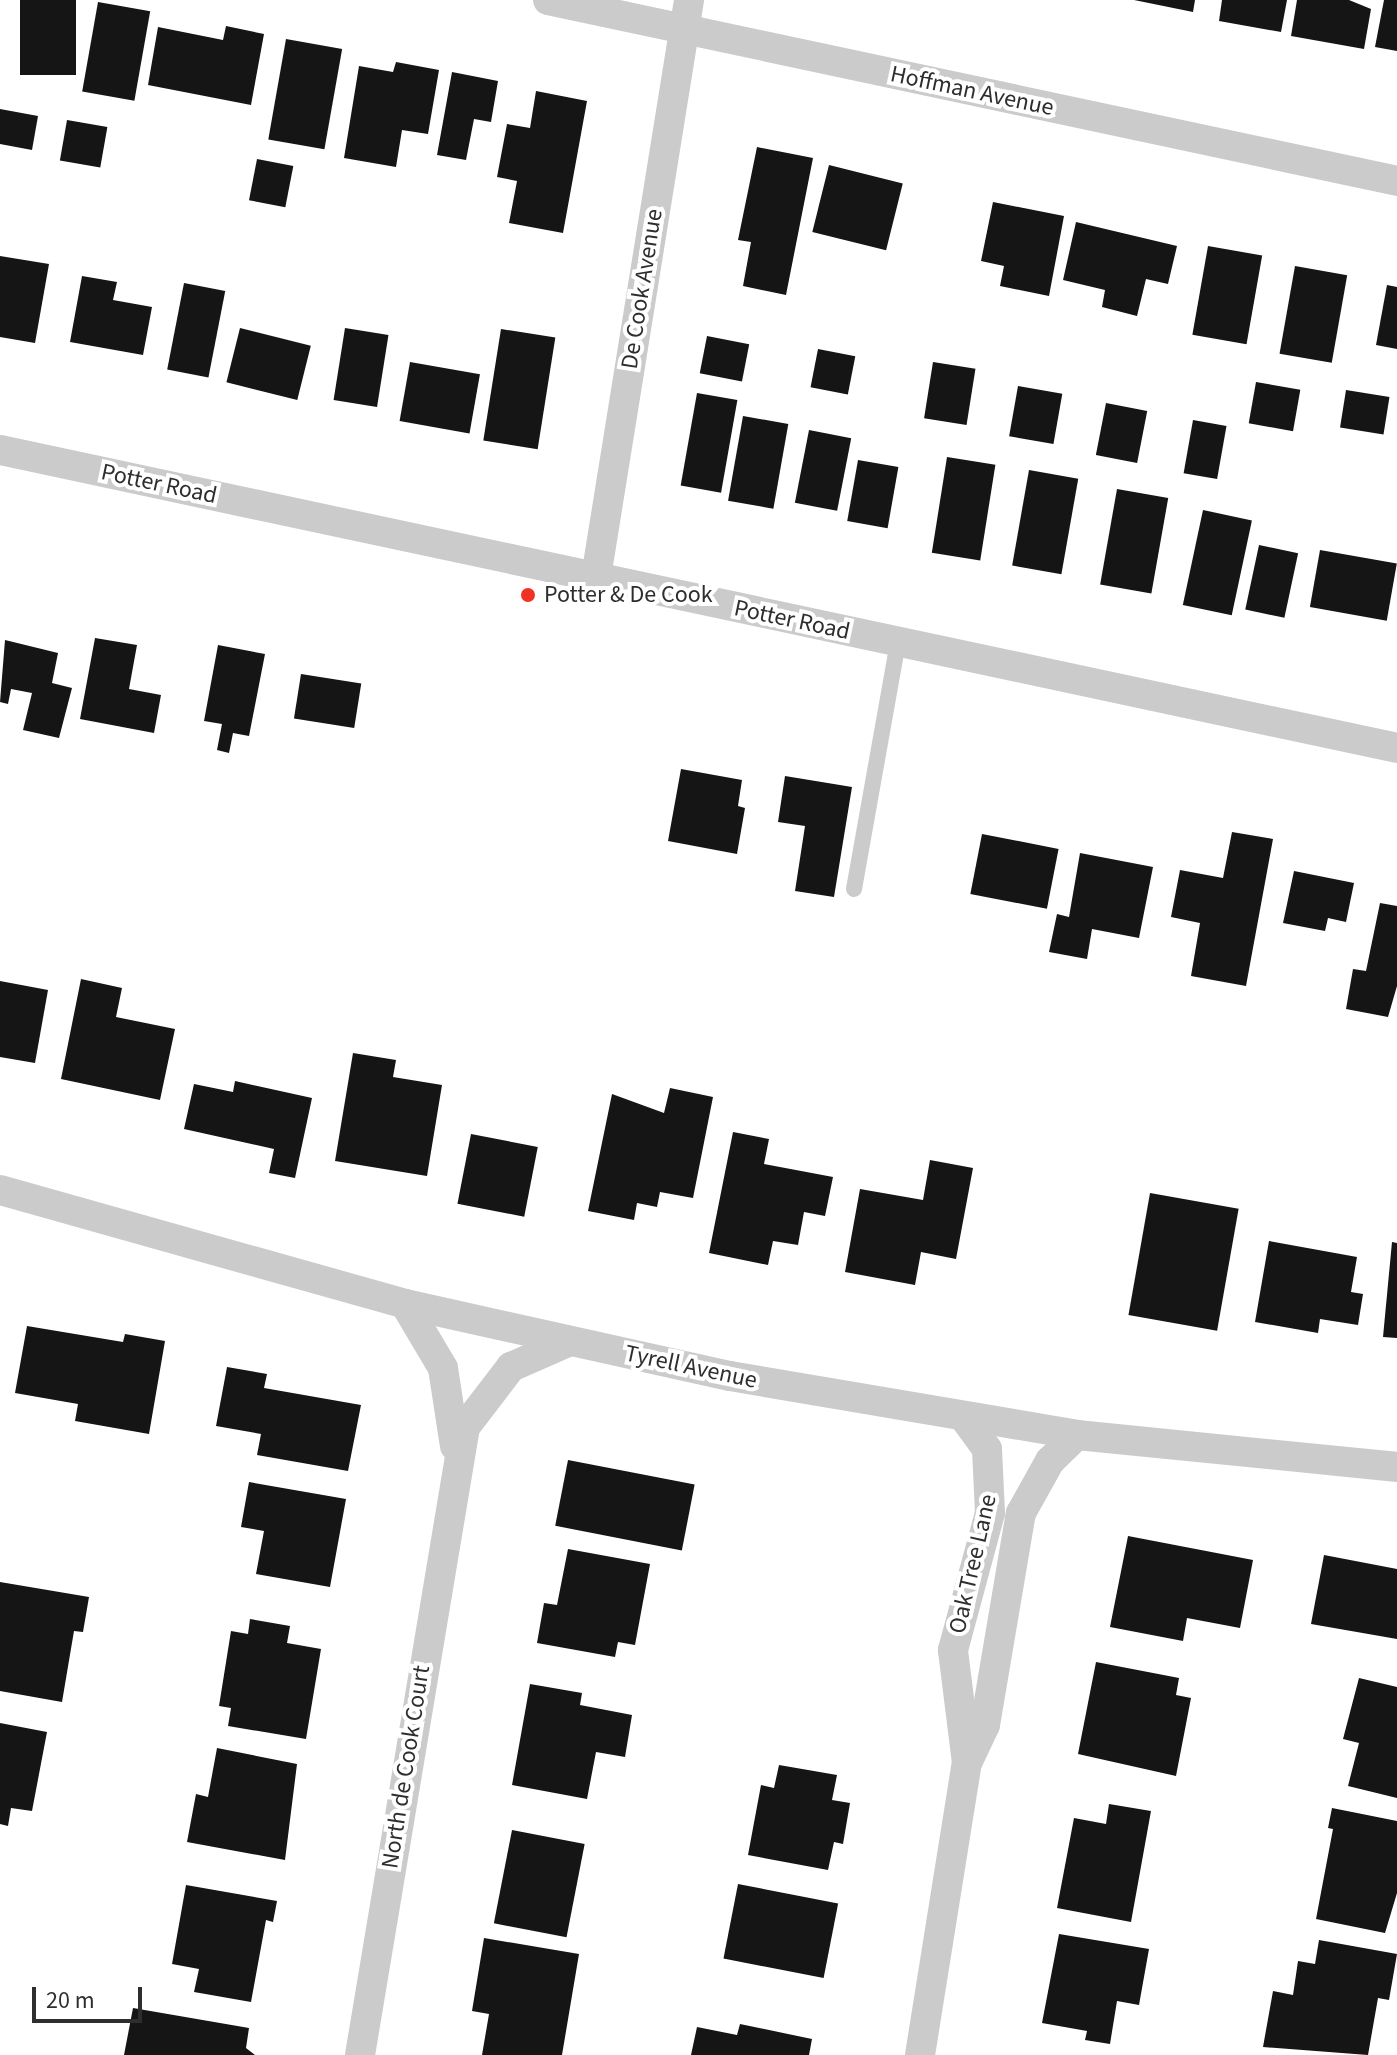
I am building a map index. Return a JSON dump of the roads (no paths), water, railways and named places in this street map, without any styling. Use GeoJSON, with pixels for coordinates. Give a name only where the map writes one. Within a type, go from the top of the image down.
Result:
{"type":"FeatureCollection","features":[{"type":"Feature","properties":{"kind":"street","name":"Hoffman Avenue"},"geometry":{"type":"LineString","coordinates":[[548,0],[1397,181]]}},
{"type":"Feature","properties":{"kind":"street","name":"De Cook Avenue"},"geometry":{"type":"LineString","coordinates":[[596,577],[689,0]]}},
{"type":"Feature","properties":{"kind":"street","name":"Potter Road"},"geometry":{"type":"LineString","coordinates":[[0,450],[1397,748]]}},
{"type":"Feature","properties":{"kind":"street","name":"Tyrell Avenue"},"geometry":{"type":"LineString","coordinates":[[0,1190],[405,1304],[568,1342],[966,1420],[1077,1435],[1397,1467]]}},
{"type":"Feature","properties":{"kind":"street"},"geometry":{"type":"LineString","coordinates":[[0,1217],[38,1203]]}},
{"type":"Feature","properties":{"kind":"street","name":"North de Cook Court"},"geometry":{"type":"LineString","coordinates":[[405,1304],[428,1337],[452,1399],[453,1480]]}},
{"type":"Feature","properties":{"kind":"street","name":"North de Cook Court"},"geometry":{"type":"LineString","coordinates":[[360,2055],[453,1480],[465,1427],[492,1385],[534,1352],[568,1342]]}},
{"type":"Feature","properties":{"kind":"street","name":"Oak Tree Lane"},"geometry":{"type":"LineString","coordinates":[[966,1420],[987,1449],[993,1472],[990,1513],[953,1650],[967,1763]]}},
{"type":"Feature","properties":{"kind":"street","name":"Oak Tree Lane"},"geometry":{"type":"LineString","coordinates":[[920,2055],[967,1763],[985,1725],[1021,1513],[1050,1461],[1077,1435]]}},
{"type":"Feature","properties":{"kind":"lane"},"geometry":{"type":"LineString","coordinates":[[854,889],[898,642]]}},
{"type":"Feature","properties":{"kind":"place","name":"Potter & De Cook"},"geometry":{"type":"Point","coordinates":[528,595]}}]}
